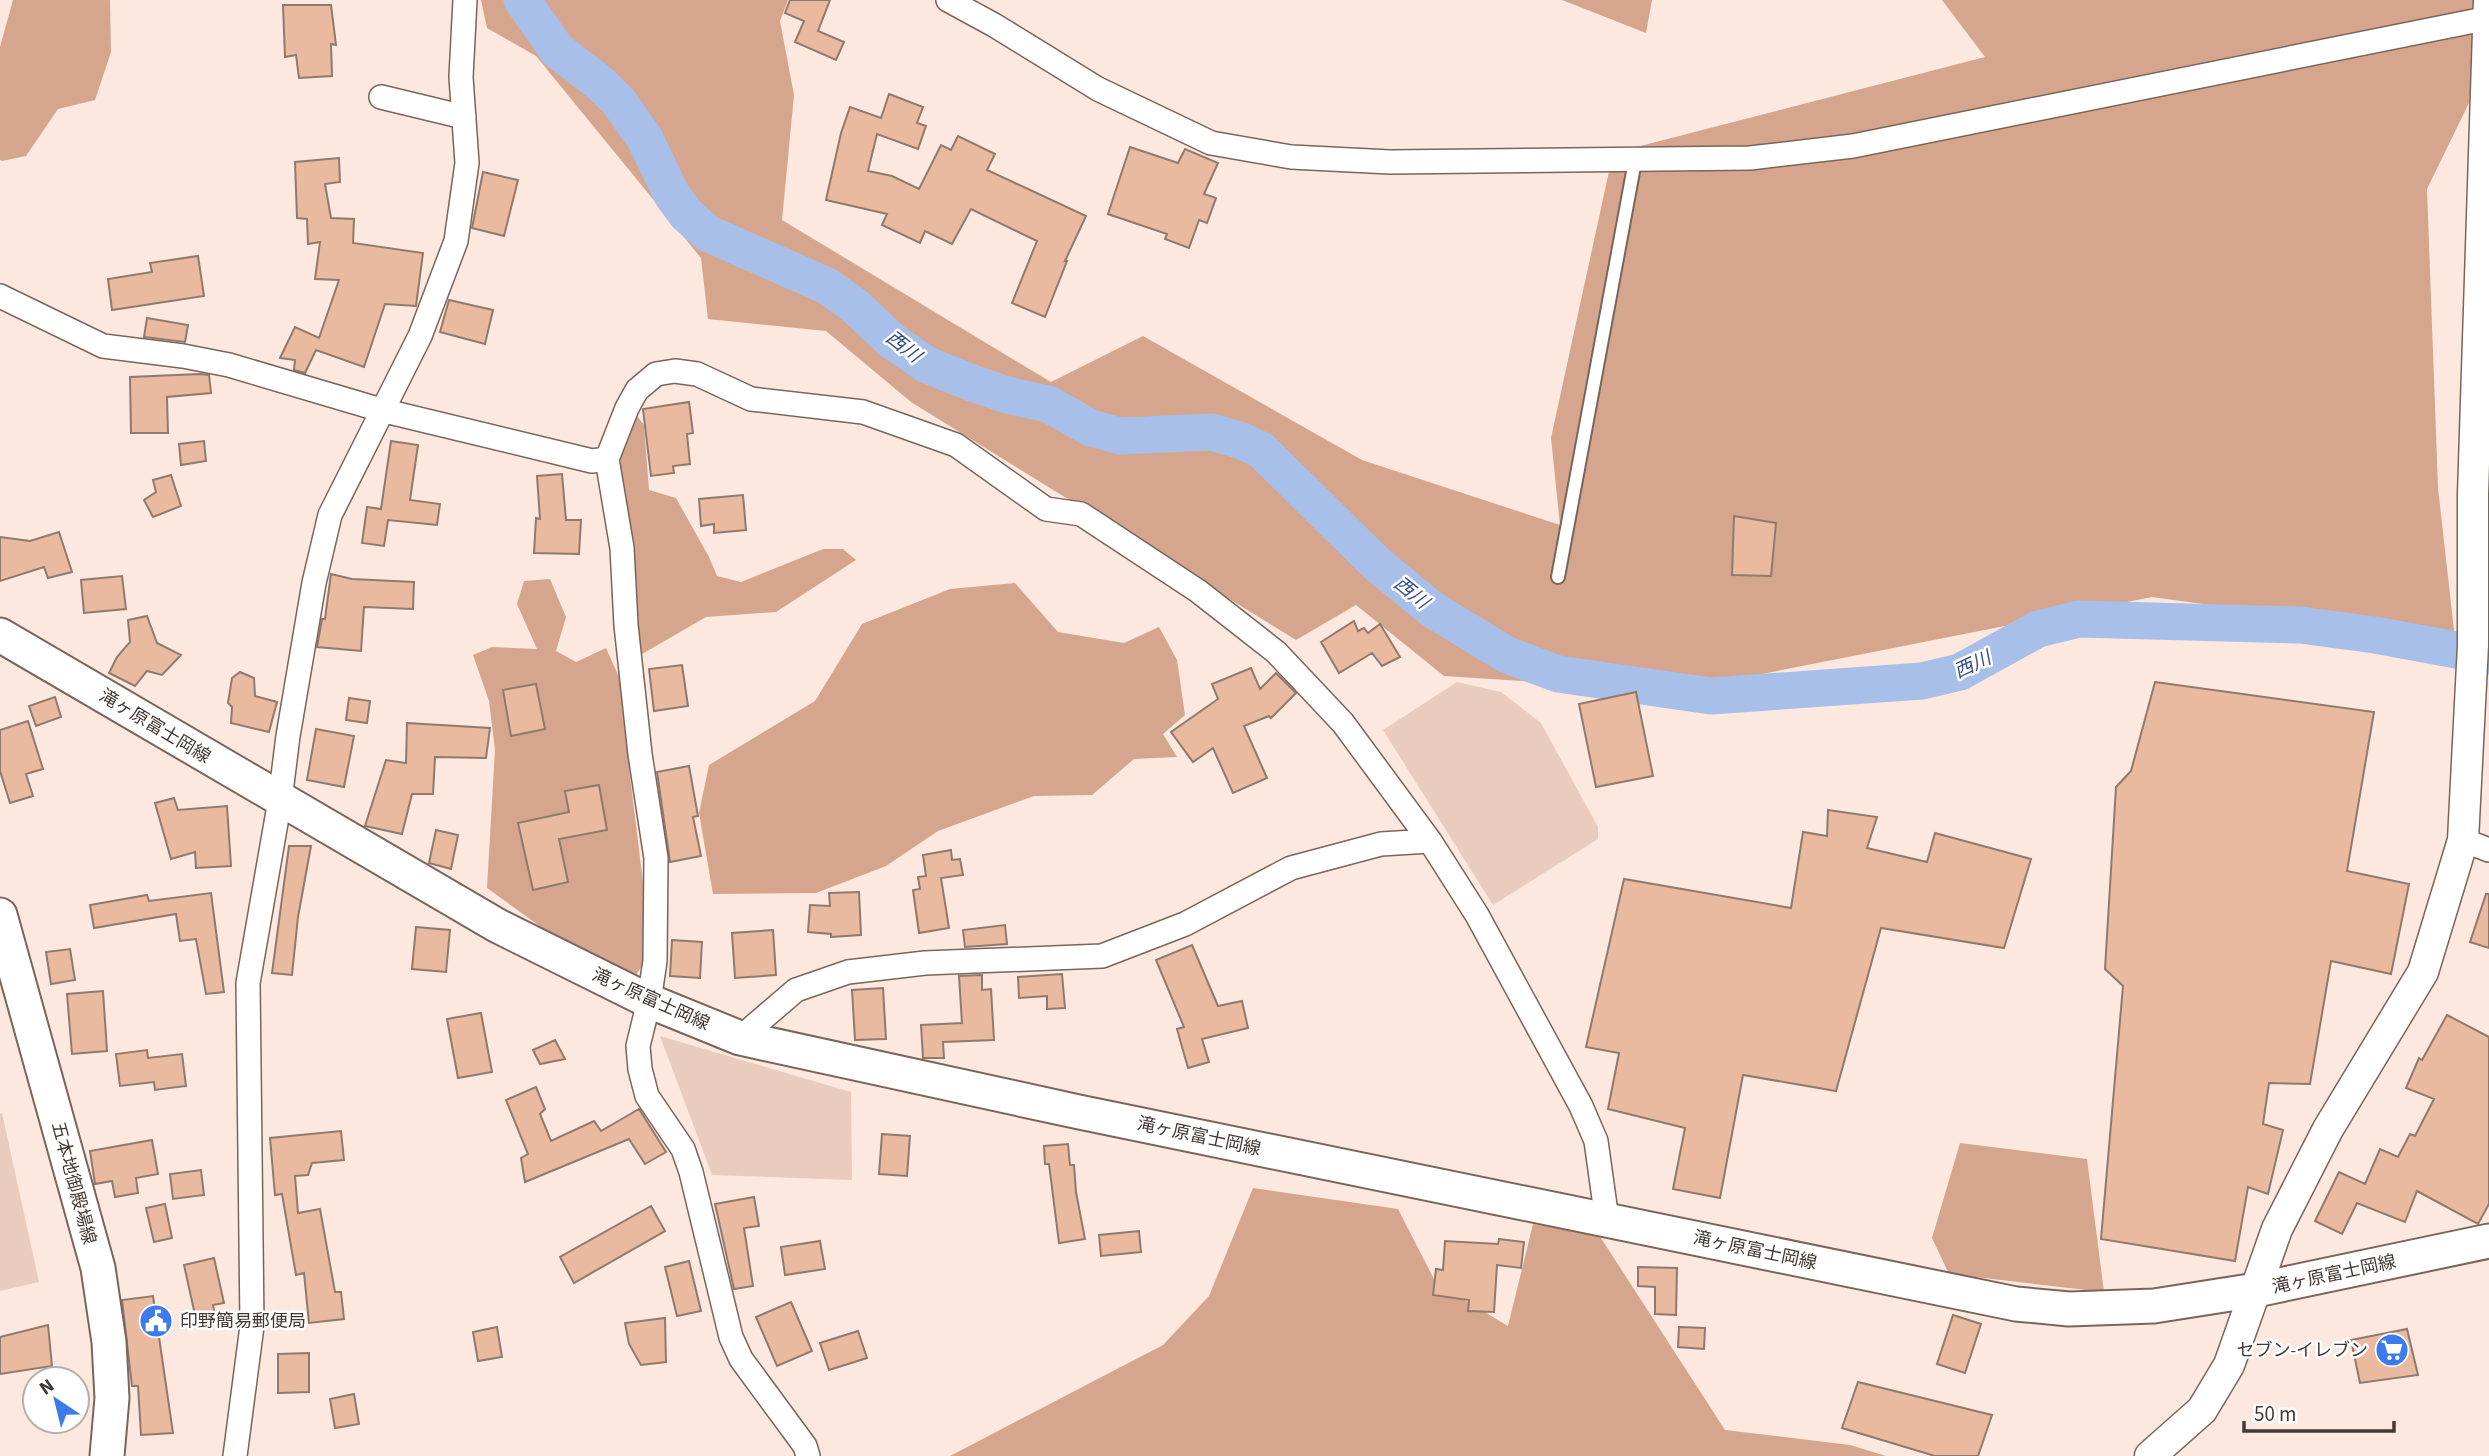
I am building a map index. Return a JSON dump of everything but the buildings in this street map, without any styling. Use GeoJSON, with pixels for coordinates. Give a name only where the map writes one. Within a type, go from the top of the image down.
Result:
{"type":"FeatureCollection","features":[{"type":"Feature","properties":{"kind":"main road","name":"滝ヶ原富士岡線"},"geometry":{"type":"LineString","coordinates":[[0,635],[498,926],[649,1001],[740,1038],[1079,1112],[2016,1304],[2069,1309],[2154,1306],[2256,1290],[2489,1241]]}},
{"type":"Feature","properties":{"kind":"main road","name":"五本地御殿場線"},"geometry":{"type":"LineString","coordinates":[[1,922],[97,1268],[109,1342],[112,1398],[107,1456]]}},
{"type":"Feature","properties":{"kind":"street"},"geometry":{"type":"LineString","coordinates":[[235,1456],[253,1326],[248,983],[312,596],[330,515],[420,336],[456,241],[467,163],[461,77],[465,0]]}},
{"type":"Feature","properties":{"kind":"street"},"geometry":{"type":"LineString","coordinates":[[948,0],[1098,89],[1211,143],[1291,157],[1390,162],[1756,158],[1853,146],[2488,12],[2481,487],[2469,694],[2476,845],[2423,972],[2328,1129],[2277,1229],[2228,1365],[2202,1410],[2153,1455]]}},
{"type":"Feature","properties":{"kind":"street"},"geometry":{"type":"LineString","coordinates":[[381,97],[464,117]]}},
{"type":"Feature","properties":{"kind":"street"},"geometry":{"type":"LineString","coordinates":[[0,296],[103,346],[229,365],[381,410],[592,461],[607,459]]}},
{"type":"Feature","properties":{"kind":"street"},"geometry":{"type":"LineString","coordinates":[[808,1456],[805,1446],[741,1359],[730,1337],[691,1172],[683,1149],[647,1096],[640,1069],[638,1046],[655,961],[656,858],[640,754],[626,625],[622,548],[607,459],[637,390],[656,374],[675,371],[697,374],[751,399],[863,412],[956,445],[1046,509],[1081,514],[1133,547],[1198,591],[1276,652],[1343,723],[1430,841],[1477,915],[1581,1106],[1596,1142],[1607,1220]]}},
{"type":"Feature","properties":{"kind":"street"},"geometry":{"type":"LineString","coordinates":[[740,1038],[796,990],[848,972],[925,962],[1102,956],[1185,924],[1291,868],[1381,844],[1430,841]]}},
{"type":"Feature","properties":{"kind":"lane"},"geometry":{"type":"LineString","coordinates":[[1558,577],[1635,161]]}},
{"type":"Feature","properties":{"kind":"shaded area"},"geometry":{"type":"Polygon","coordinates":[[[13,0],[110,0],[111,52],[95,100],[58,109],[26,156],[2,161],[0,47],[13,0]]]}},
{"type":"Feature","properties":{"kind":"shaded area"},"geometry":{"type":"Polygon","coordinates":[[[481,0],[788,0],[780,21],[794,95],[782,220],[1051,382],[1143,336],[1362,460],[1560,525],[1551,438],[1613,153],[1985,57],[1942,0],[2489,0],[2489,62],[2427,189],[2438,488],[2455,639],[2152,597],[1676,691],[1444,676],[1356,605],[1296,640],[911,402],[826,331],[708,319],[701,258],[536,56],[487,28],[481,0]]]}},
{"type":"Feature","properties":{"kind":"shaded area"},"geometry":{"type":"Polygon","coordinates":[[[1562,0],[1652,0],[1646,33],[1562,0]]]}},
{"type":"Feature","properties":{"kind":"shaded area"},"geometry":{"type":"Polygon","coordinates":[[[633,411],[644,425],[649,490],[676,498],[717,576],[741,582],[823,549],[843,549],[856,560],[776,612],[706,617],[637,657],[618,494],[621,453],[633,411]]]}},
{"type":"Feature","properties":{"kind":"shaded area"},"geometry":{"type":"Polygon","coordinates":[[[550,579],[566,617],[556,651],[576,662],[606,648],[623,686],[630,776],[646,907],[648,957],[632,981],[541,927],[487,888],[495,750],[489,701],[473,655],[492,647],[537,649],[517,604],[524,581],[550,579]]]}},
{"type":"Feature","properties":{"kind":"shaded area"},"geometry":{"type":"Polygon","coordinates":[[[1015,583],[1058,632],[1124,643],[1159,627],[1177,660],[1185,715],[1163,734],[1177,757],[1134,759],[1092,795],[1034,796],[938,831],[886,866],[816,893],[713,894],[699,813],[709,765],[815,701],[862,624],[950,589],[1015,583]]]}},
{"type":"Feature","properties":{"kind":"shaded area"},"geometry":{"type":"Polygon","coordinates":[[[1457,682],[1501,692],[1541,723],[1598,827],[1598,839],[1493,905],[1383,730],[1457,682]]]}},
{"type":"Feature","properties":{"kind":"shaded area"},"geometry":{"type":"Polygon","coordinates":[[[660,1036],[851,1092],[852,1180],[712,1175],[660,1036]]]}},
{"type":"Feature","properties":{"kind":"shaded area"},"geometry":{"type":"Polygon","coordinates":[[[2,1113],[39,1282],[0,1291],[0,1114],[2,1113]]]}},
{"type":"Feature","properties":{"kind":"shaded area"},"geometry":{"type":"Polygon","coordinates":[[[1960,1143],[2087,1159],[2104,1292],[1949,1274],[1932,1238],[1960,1143]]]}},
{"type":"Feature","properties":{"kind":"shaded area"},"geometry":{"type":"Polygon","coordinates":[[[1253,1188],[1398,1209],[1436,1283],[1508,1326],[1533,1224],[1599,1235],[1725,1430],[1850,1445],[1886,1456],[950,1456],[1163,1345],[1209,1296],[1253,1188]]]}},
{"type":"Feature","properties":{"kind":"waterway","name":"西川"},"geometry":{"type":"LineString","coordinates":[[522,0],[557,50],[601,84],[619,102],[645,139],[672,195],[686,214],[707,233],[827,286],[855,306],[892,341],[927,365],[972,383],[1007,395],[1048,404],[1091,428],[1120,436],[1212,432],[1261,450],[1377,564],[1433,610],[1507,655],[1558,674],[1711,696],[1922,681],[1960,672],[2038,629],[2079,619],[2300,625],[2375,635],[2489,656]]}},
{"type":"Feature","properties":{"kind":"place","name":"印野簡易郵便局"},"geometry":{"type":"Point","coordinates":[156,1321]}},
{"type":"Feature","properties":{"kind":"place","name":"セブン-イレブン"},"geometry":{"type":"Point","coordinates":[2392,1350]}}]}
